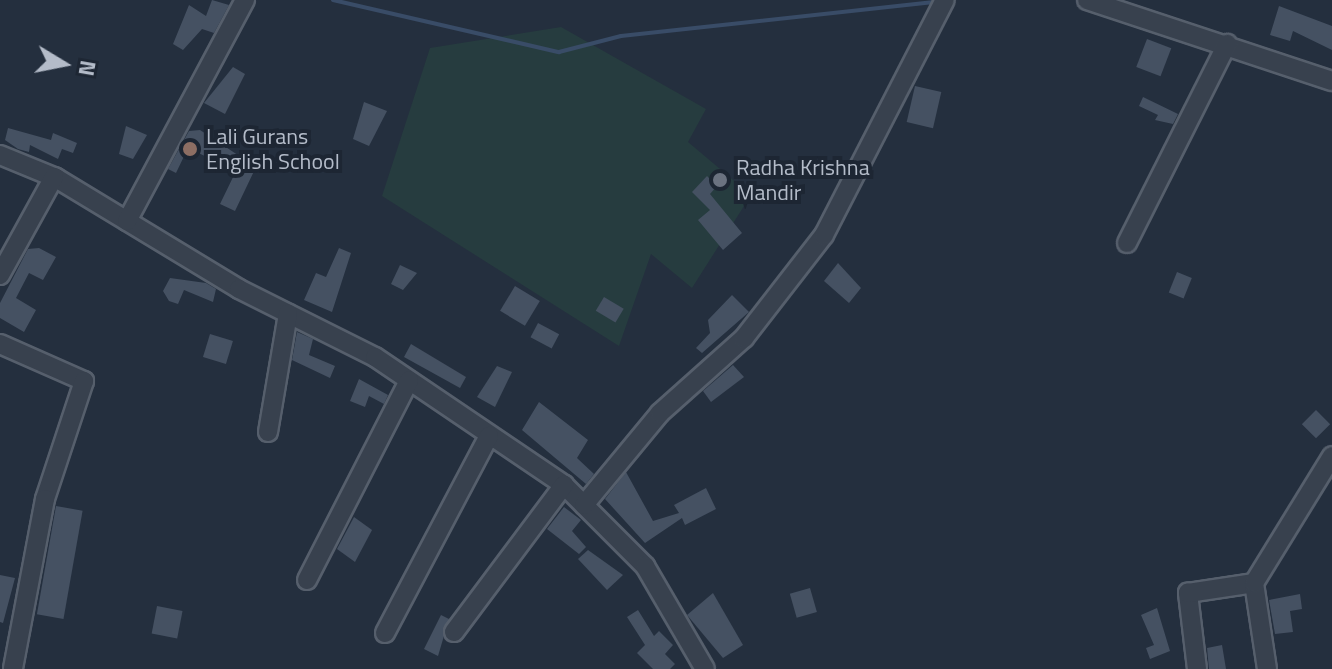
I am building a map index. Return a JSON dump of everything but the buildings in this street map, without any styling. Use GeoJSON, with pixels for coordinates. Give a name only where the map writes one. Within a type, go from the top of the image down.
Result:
{"type":"FeatureCollection","features":[{"type":"Feature","properties":{"kind":"street"},"geometry":{"type":"LineString","coordinates":[[127,221],[245,0]]}},
{"type":"Feature","properties":{"kind":"street"},"geometry":{"type":"LineString","coordinates":[[584,505],[660,413],[744,338],[824,235],[945,0]]}},
{"type":"Feature","properties":{"kind":"street"},"geometry":{"type":"LineString","coordinates":[[1087,0],[1332,81]]}},
{"type":"Feature","properties":{"kind":"street"},"geometry":{"type":"LineString","coordinates":[[1127,243],[1227,44]]}},
{"type":"Feature","properties":{"kind":"street"},"geometry":{"type":"LineString","coordinates":[[0,155],[54,177],[409,381],[564,485],[645,566],[705,669]]}},
{"type":"Feature","properties":{"kind":"street"},"geometry":{"type":"LineString","coordinates":[[0,275],[54,177]]}},
{"type":"Feature","properties":{"kind":"street"},"geometry":{"type":"LineString","coordinates":[[268,432],[288,314]]}},
{"type":"Feature","properties":{"kind":"street"},"geometry":{"type":"LineString","coordinates":[[0,344],[84,381],[45,499],[13,669]]}},
{"type":"Feature","properties":{"kind":"street"},"geometry":{"type":"LineString","coordinates":[[307,580],[409,381]]}},
{"type":"Feature","properties":{"kind":"street"},"geometry":{"type":"LineString","coordinates":[[385,633],[489,436]]}},
{"type":"Feature","properties":{"kind":"street"},"geometry":{"type":"LineString","coordinates":[[1267,669],[1254,583],[1332,456]]}},
{"type":"Feature","properties":{"kind":"street"},"geometry":{"type":"LineString","coordinates":[[454,632],[564,485]]}},
{"type":"Feature","properties":{"kind":"street"},"geometry":{"type":"LineString","coordinates":[[1197,669],[1188,593],[1254,583]]}},
{"type":"Feature","properties":{"kind":"green space"},"geometry":{"type":"Polygon","coordinates":[[[561,27],[706,109],[688,142],[751,195],[692,288],[651,254],[619,346],[382,196],[430,48],[561,27]]]}},
{"type":"Feature","properties":{"kind":"waterway"},"geometry":{"type":"LineString","coordinates":[[333,0],[559,52],[621,36],[936,2]]}},
{"type":"Feature","properties":{"kind":"place","name":"Lali Gurans English School"},"geometry":{"type":"Point","coordinates":[190,149]}},
{"type":"Feature","properties":{"kind":"place","name":"Radha Krishna Mandir"},"geometry":{"type":"Point","coordinates":[720,180]}}]}
